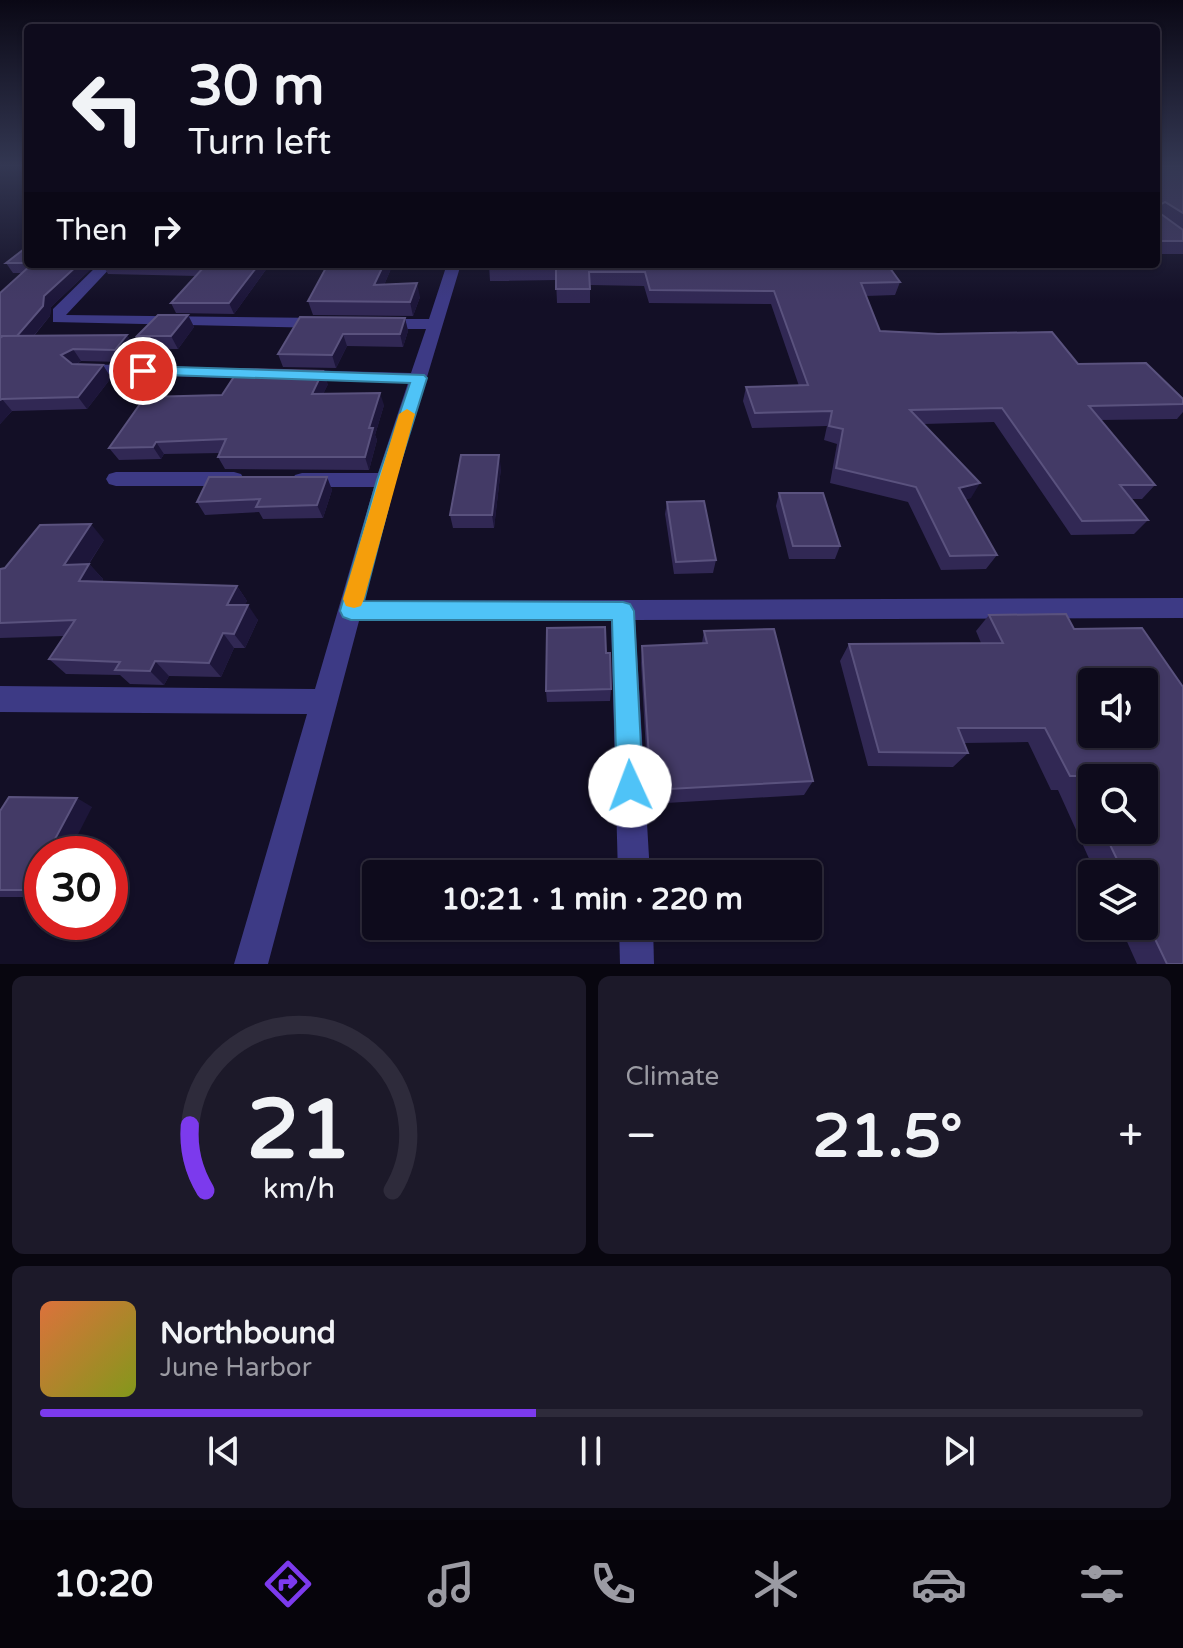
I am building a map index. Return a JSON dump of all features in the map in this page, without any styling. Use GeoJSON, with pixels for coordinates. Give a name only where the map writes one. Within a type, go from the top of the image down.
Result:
{"type":"FeatureCollection","features":[{"type":"Feature","properties":{"kind":"street"},"geometry":{"type":"LineString","coordinates":[[103,268],[58,312],[58,319],[436,324]]}},
{"type":"Feature","properties":{"kind":"street"},"geometry":{"type":"LineString","coordinates":[[251,964],[386,480],[453,268]]}},
{"type":"Feature","properties":{"kind":"street"},"geometry":{"type":"LineString","coordinates":[[81,369],[419,378]]}},
{"type":"Feature","properties":{"kind":"street"},"geometry":{"type":"LineString","coordinates":[[116,479],[386,480]]}},
{"type":"Feature","properties":{"kind":"street"},"geometry":{"type":"LineString","coordinates":[[351,611],[1183,608]]}},
{"type":"Feature","properties":{"kind":"street"},"geometry":{"type":"LineString","coordinates":[[623,611],[633,860]]}},
{"type":"Feature","properties":{"kind":"street"},"geometry":{"type":"LineString","coordinates":[[0,699],[325,702]]}},
{"type":"Feature","properties":{"kind":"street"},"geometry":{"type":"LineString","coordinates":[[636,940],[637,964]]}},
{"type":"Feature","properties":{"kind":"building"},"geometry":{"type":"Polygon","coordinates":[[[1160,211],[1183,230],[1183,241],[1160,241],[1160,211]]]}},
{"type":"Feature","properties":{"kind":"building"},"geometry":{"type":"Polygon","coordinates":[[[24,249],[24,263],[6,263],[24,249]]]}},
{"type":"Feature","properties":{"kind":"building"},"geometry":{"type":"Polygon","coordinates":[[[28,268],[75,268],[44,296],[43,306],[17,336],[0,336],[0,293],[28,268]]]}},
{"type":"Feature","properties":{"kind":"building"},"geometry":{"type":"Polygon","coordinates":[[[203,268],[256,268],[229,303],[171,303],[203,268]]]}},
{"type":"Feature","properties":{"kind":"building"},"geometry":{"type":"Polygon","coordinates":[[[326,268],[382,268],[374,285],[417,283],[410,302],[308,301],[326,268]]]}},
{"type":"Feature","properties":{"kind":"building"},"geometry":{"type":"Polygon","coordinates":[[[556,268],[890,268],[900,282],[861,283],[880,331],[938,334],[1052,332],[1078,364],[1146,363],[1183,399],[1183,404],[1089,406],[1155,485],[1120,485],[1148,520],[1082,521],[1002,408],[910,410],[980,483],[959,488],[997,555],[950,556],[916,487],[836,468],[843,429],[829,426],[832,411],[755,413],[746,387],[808,385],[774,291],[650,290],[645,272],[589,272],[590,289],[556,289],[556,268]]]}},
{"type":"Feature","properties":{"kind":"building"},"geometry":{"type":"Polygon","coordinates":[[[158,315],[188,315],[171,336],[137,336],[158,315]]]}},
{"type":"Feature","properties":{"kind":"building"},"geometry":{"type":"Polygon","coordinates":[[[300,317],[405,318],[400,334],[343,334],[332,355],[278,354],[300,317]]]}},
{"type":"Feature","properties":{"kind":"building"},"geometry":{"type":"Polygon","coordinates":[[[127,335],[115,350],[73,349],[61,355],[72,364],[103,365],[78,397],[0,400],[0,338],[3,336],[127,335]]]}},
{"type":"Feature","properties":{"kind":"building"},"geometry":{"type":"Polygon","coordinates":[[[239,369],[323,371],[312,394],[380,393],[369,428],[373,428],[365,457],[218,457],[226,439],[109,448],[145,397],[222,395],[239,369]]]}},
{"type":"Feature","properties":{"kind":"building"},"geometry":{"type":"Polygon","coordinates":[[[461,455],[499,455],[492,515],[450,515],[461,455]]]}},
{"type":"Feature","properties":{"kind":"building"},"geometry":{"type":"Polygon","coordinates":[[[209,477],[327,477],[317,505],[256,507],[260,499],[197,502],[209,477]]]}},
{"type":"Feature","properties":{"kind":"building"},"geometry":{"type":"Polygon","coordinates":[[[779,493],[823,493],[840,546],[793,546],[779,493]]]}},
{"type":"Feature","properties":{"kind":"building"},"geometry":{"type":"Polygon","coordinates":[[[704,501],[716,560],[676,562],[667,502],[704,501]]]}},
{"type":"Feature","properties":{"kind":"building"},"geometry":{"type":"Polygon","coordinates":[[[91,524],[64,565],[89,564],[79,581],[237,586],[227,605],[248,605],[234,634],[223,633],[209,663],[155,661],[150,671],[115,670],[120,662],[49,659],[75,620],[0,623],[0,569],[5,568],[40,525],[91,524]]]}},
{"type":"Feature","properties":{"kind":"building"},"geometry":{"type":"Polygon","coordinates":[[[1066,614],[1074,629],[1142,628],[1183,687],[1183,964],[1167,964],[1156,940],[1158,940],[1158,860],[1117,860],[1110,844],[1158,844],[1158,764],[1078,764],[1078,778],[1070,776],[1045,728],[958,728],[968,753],[879,752],[849,644],[1003,643],[989,615],[1066,614]]]}},
{"type":"Feature","properties":{"kind":"building"},"geometry":{"type":"Polygon","coordinates":[[[605,627],[606,653],[610,653],[611,689],[546,691],[547,628],[605,627]]]}},
{"type":"Feature","properties":{"kind":"building"},"geometry":{"type":"Polygon","coordinates":[[[774,629],[813,781],[651,790],[642,646],[707,643],[704,631],[774,629]]]}},
{"type":"Feature","properties":{"kind":"building"},"geometry":{"type":"Polygon","coordinates":[[[9,797],[77,798],[57,836],[24,836],[24,890],[0,890],[0,811],[9,797]]]}},
{"type":"Feature","properties":{"kind":"slow traffic"},"geometry":{"type":"LineString","coordinates":[[354,599],[407,414]]}},
{"type":"Feature","properties":{"kind":"route"},"geometry":{"type":"LineString","coordinates":[[143,371],[419,378],[386,480],[351,611],[623,611],[630,786]]}}]}
